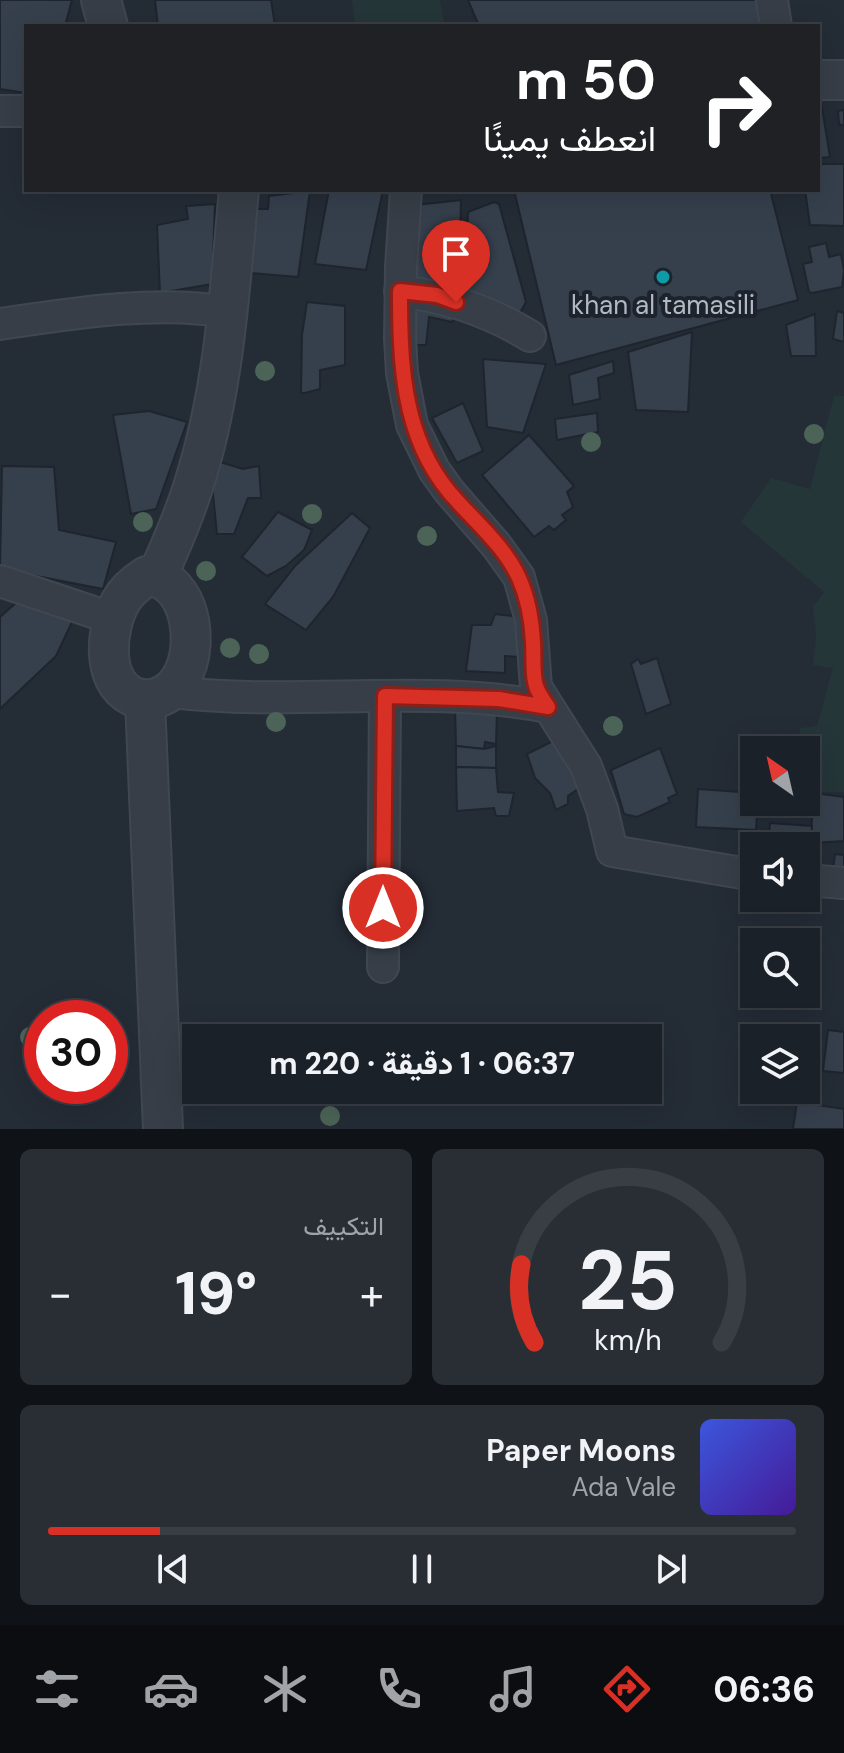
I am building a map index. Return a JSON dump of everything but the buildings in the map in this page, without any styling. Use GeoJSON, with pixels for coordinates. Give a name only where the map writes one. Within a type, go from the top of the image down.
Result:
{"type":"FeatureCollection","features":[{"type":"Feature","properties":{"kind":"street"},"geometry":{"type":"LineString","coordinates":[[101,0],[107,24]]}},
{"type":"Feature","properties":{"kind":"street"},"geometry":{"type":"LineString","coordinates":[[772,0],[776,24]]}},
{"type":"Feature","properties":{"kind":"street"},"geometry":{"type":"LineString","coordinates":[[820,80],[844,80]]}},
{"type":"Feature","properties":{"kind":"street"},"geometry":{"type":"LineString","coordinates":[[0,111],[24,111]]}},
{"type":"Feature","properties":{"kind":"street"},"geometry":{"type":"LineString","coordinates":[[157,577],[197,474],[211,416],[229,312],[239,192]]}},
{"type":"Feature","properties":{"kind":"street"},"geometry":{"type":"LineString","coordinates":[[406,192],[400,291],[402,373],[412,425],[434,470],[519,577],[531,620],[536,687],[586,766],[602,809],[612,851],[740,873]]}},
{"type":"Feature","properties":{"kind":"street"},"geometry":{"type":"LineString","coordinates":[[400,291],[437,295],[476,309],[530,336]]}},
{"type":"Feature","properties":{"kind":"street"},"geometry":{"type":"LineString","coordinates":[[0,324],[153,307],[229,312]]}},
{"type":"Feature","properties":{"kind":"street"},"geometry":{"type":"LineString","coordinates":[[163,1129],[158,696],[187,670],[189,624],[176,588],[157,577],[147,576],[128,591],[114,619],[110,656],[115,680],[133,697],[158,696],[385,696],[499,699],[548,707]]}},
{"type":"Feature","properties":{"kind":"street"},"geometry":{"type":"LineString","coordinates":[[0,581],[114,619]]}},
{"type":"Feature","properties":{"kind":"street"},"geometry":{"type":"LineString","coordinates":[[383,967],[385,696]]}},
{"type":"Feature","properties":{"kind":"street"},"geometry":{"type":"LineString","coordinates":[[820,881],[844,883]]}},
{"type":"Feature","properties":{"kind":"shaded area"},"geometry":{"type":"Polygon","coordinates":[[[352,0],[440,0],[445,24],[355,24],[352,0]]]}},
{"type":"Feature","properties":{"kind":"shaded area"},"geometry":{"type":"Polygon","coordinates":[[[834,396],[844,396],[844,792],[820,792],[820,736],[800,736],[800,728],[817,726],[833,668],[813,665],[816,636],[813,607],[824,592],[741,522],[771,478],[810,489],[834,396]]]}},
{"type":"Feature","properties":{"kind":"place","name":"khan al tamasili"},"geometry":{"type":"Point","coordinates":[663,277]}},
{"type":"Feature","properties":{"kind":"route"},"geometry":{"type":"LineString","coordinates":[[383,908],[385,696],[499,699],[548,707],[536,687],[531,620],[519,577],[434,470],[412,425],[402,373],[400,291],[437,295],[456,302]]}}]}
